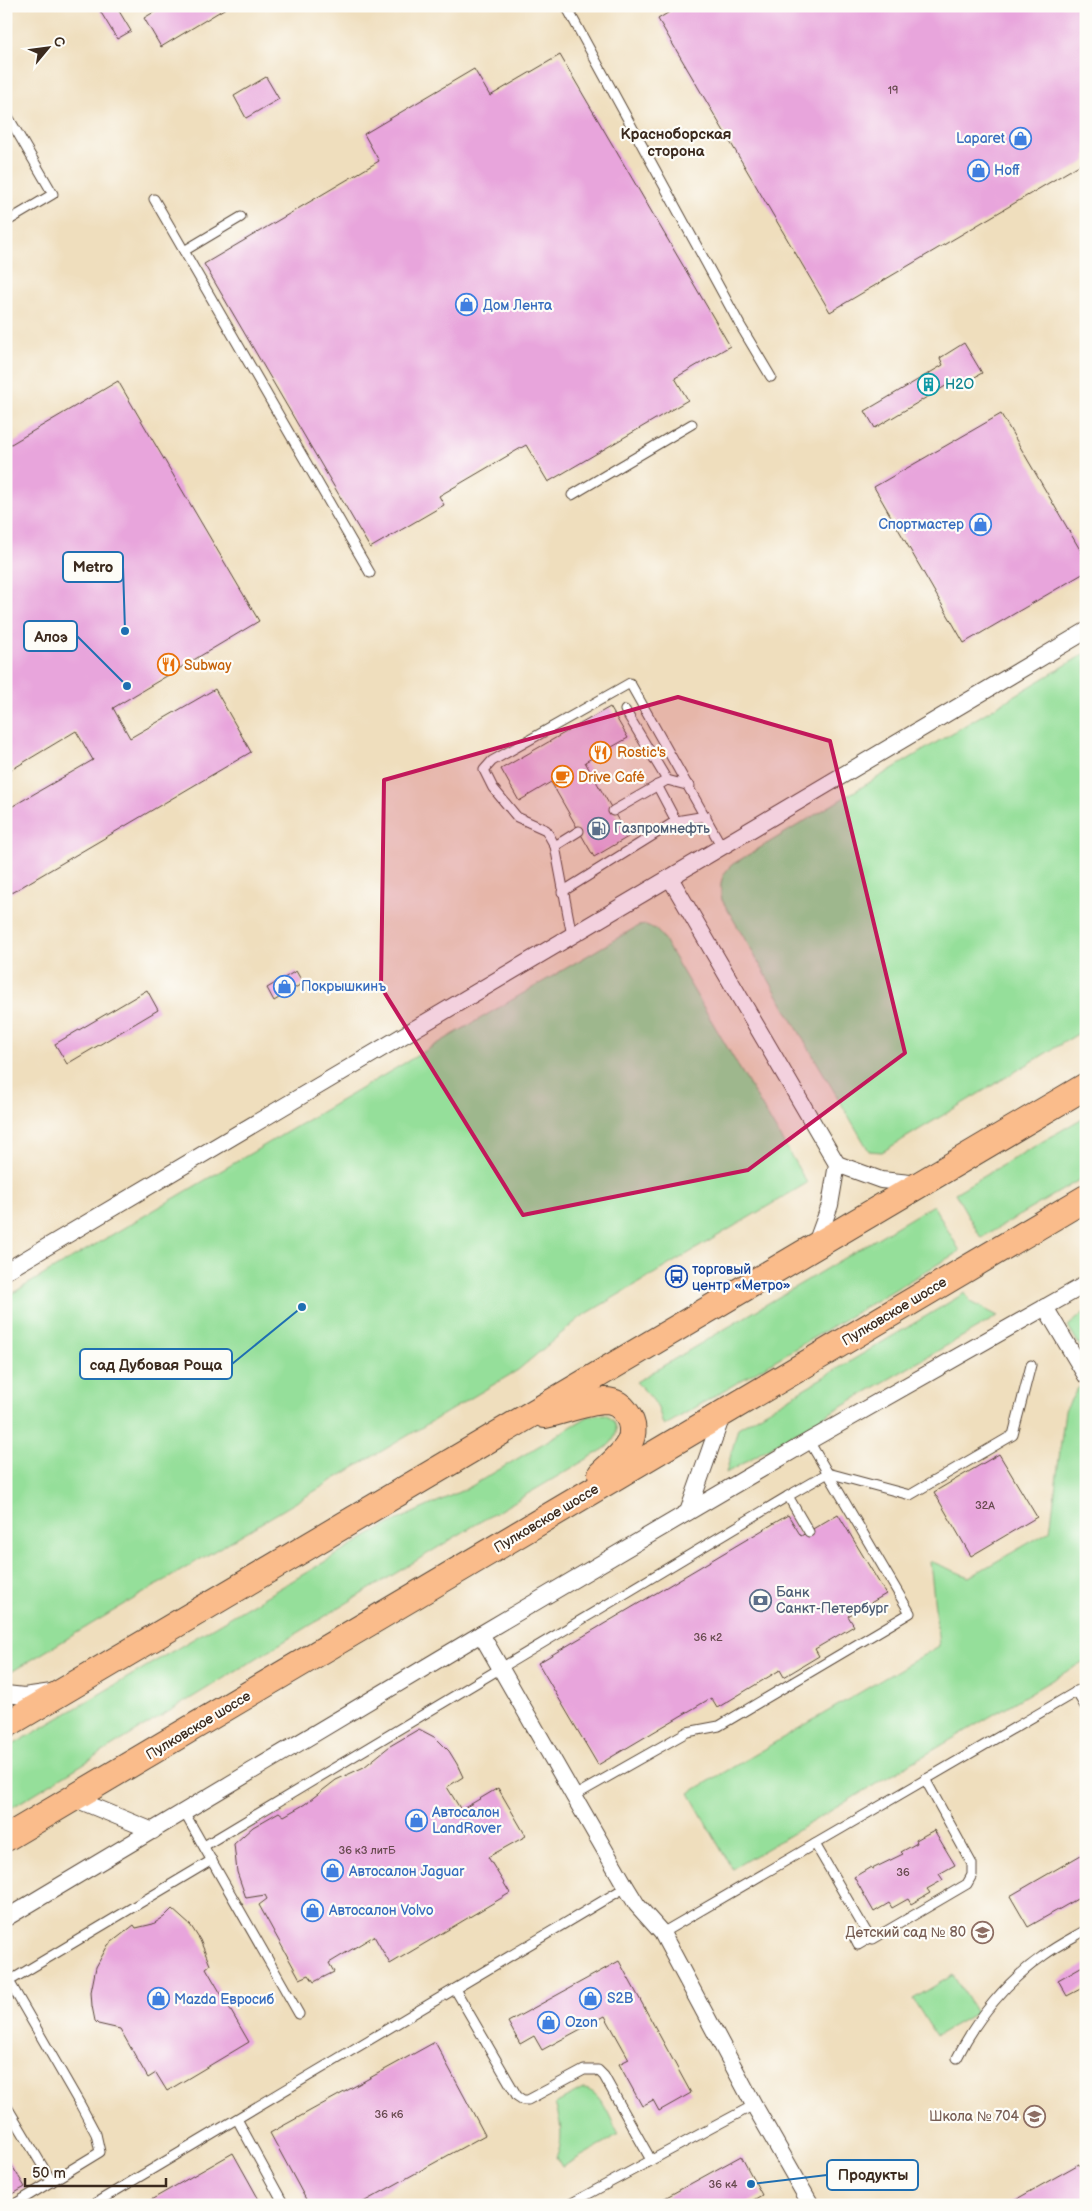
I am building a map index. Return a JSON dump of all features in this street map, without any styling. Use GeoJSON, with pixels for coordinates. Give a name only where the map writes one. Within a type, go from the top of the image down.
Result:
{"type":"FeatureCollection","features":[{"type":"Feature","properties":{"kind":"main road"},"geometry":{"type":"LineString","coordinates":[[6,1725],[1086,1086]]}},
{"type":"Feature","properties":{"kind":"main road","name":"Пулковское шоссе"},"geometry":{"type":"LineString","coordinates":[[6,1838],[1086,1198]]}},
{"type":"Feature","properties":{"kind":"main road"},"geometry":{"type":"LineString","coordinates":[[519,1421],[606,1401],[618,1404],[624,1409],[633,1427],[631,1443],[580,1497]]}},
{"type":"Feature","properties":{"kind":"street"},"geometry":{"type":"LineString","coordinates":[[6,1271],[1086,631]]}},
{"type":"Feature","properties":{"kind":"street"},"geometry":{"type":"LineString","coordinates":[[670,878],[837,1164],[881,1180],[920,1184]]}},
{"type":"Feature","properties":{"kind":"street"},"geometry":{"type":"LineString","coordinates":[[814,1246],[830,1205],[837,1164]]}},
{"type":"Feature","properties":{"kind":"street"},"geometry":{"type":"LineString","coordinates":[[6,1918],[688,1512],[1086,1284]]}},
{"type":"Feature","properties":{"kind":"street"},"geometry":{"type":"LineString","coordinates":[[1045,1307],[1086,1376]]}},
{"type":"Feature","properties":{"kind":"street"},"geometry":{"type":"LineString","coordinates":[[688,1512],[723,1413]]}},
{"type":"Feature","properties":{"kind":"street"},"geometry":{"type":"LineString","coordinates":[[481,1634],[636,1904],[662,1933],[806,2202]]}},
{"type":"Feature","properties":{"kind":"street"},"geometry":{"type":"LineString","coordinates":[[6,1694],[24,1696],[64,1690]]}},
{"type":"Feature","properties":{"kind":"street"},"geometry":{"type":"LineString","coordinates":[[73,1798],[153,1831]]}},
{"type":"Feature","properties":{"kind":"lane"},"geometry":{"type":"LineString","coordinates":[[566,6],[740,326],[771,377]]}},
{"type":"Feature","properties":{"kind":"lane"},"geometry":{"type":"LineString","coordinates":[[6,113],[53,194],[6,222]]}},
{"type":"Feature","properties":{"kind":"lane"},"geometry":{"type":"LineString","coordinates":[[154,199],[370,573]]}},
{"type":"Feature","properties":{"kind":"lane"},"geometry":{"type":"LineString","coordinates":[[184,250],[241,218]]}},
{"type":"Feature","properties":{"kind":"lane"},"geometry":{"type":"LineString","coordinates":[[572,495],[692,424]]}},
{"type":"Feature","properties":{"kind":"lane"},"geometry":{"type":"LineString","coordinates":[[572,936],[562,892],[555,846],[546,830],[517,817],[493,788],[484,770],[492,761],[630,683],[690,786],[722,846]]}},
{"type":"Feature","properties":{"kind":"lane"},"geometry":{"type":"LineString","coordinates":[[626,710],[667,780]]}},
{"type":"Feature","properties":{"kind":"lane"},"geometry":{"type":"LineString","coordinates":[[613,811],[667,780],[690,786]]}},
{"type":"Feature","properties":{"kind":"lane"},"geometry":{"type":"LineString","coordinates":[[657,785],[676,820]]}},
{"type":"Feature","properties":{"kind":"lane"},"geometry":{"type":"LineString","coordinates":[[562,892],[676,820],[706,816]]}},
{"type":"Feature","properties":{"kind":"lane"},"geometry":{"type":"LineString","coordinates":[[555,846],[579,831]]}},
{"type":"Feature","properties":{"kind":"lane"},"geometry":{"type":"LineString","coordinates":[[204,1846],[828,1473],[910,1494],[1013,1435],[1031,1365]]}},
{"type":"Feature","properties":{"kind":"lane"},"geometry":{"type":"LineString","coordinates":[[574,1796],[687,1732],[719,1726],[910,1612],[809,1441]]}},
{"type":"Feature","properties":{"kind":"lane"},"geometry":{"type":"LineString","coordinates":[[788,1496],[809,1532]]}},
{"type":"Feature","properties":{"kind":"lane"},"geometry":{"type":"LineString","coordinates":[[662,1933],[1086,1686]]}},
{"type":"Feature","properties":{"kind":"lane"},"geometry":{"type":"LineString","coordinates":[[1076,1691],[1086,1708]]}},
{"type":"Feature","properties":{"kind":"lane"},"geometry":{"type":"LineString","coordinates":[[853,1935],[858,1945],[870,1938],[873,1939],[968,1884],[972,1875],[972,1864],[925,1779]]}},
{"type":"Feature","properties":{"kind":"lane"},"geometry":{"type":"LineString","coordinates":[[184,1812],[299,2014]]}},
{"type":"Feature","properties":{"kind":"lane"},"geometry":{"type":"LineString","coordinates":[[815,1844],[870,1938]]}},
{"type":"Feature","properties":{"kind":"lane"},"geometry":{"type":"LineString","coordinates":[[13,2205],[100,2152],[96,2134],[85,2113],[7,1981],[212,1860]]}},
{"type":"Feature","properties":{"kind":"lane"},"geometry":{"type":"LineString","coordinates":[[92,2205],[626,1887]]}},
{"type":"Feature","properties":{"kind":"lane"},"geometry":{"type":"LineString","coordinates":[[957,2058],[970,2032],[1019,1974],[1044,1955],[1086,1930]]}},
{"type":"Feature","properties":{"kind":"lane"},"geometry":{"type":"LineString","coordinates":[[455,1989],[517,2096],[523,2100],[528,2100],[584,2070],[598,2070],[604,2076],[651,2160]]}},
{"type":"Feature","properties":{"kind":"lane"},"geometry":{"type":"LineString","coordinates":[[568,2205],[754,2104]]}},
{"type":"Feature","properties":{"kind":"lane"},"geometry":{"type":"LineString","coordinates":[[6,2105],[52,2182]]}},
{"type":"Feature","properties":{"kind":"lane"},"geometry":{"type":"LineString","coordinates":[[237,2119],[284,2205]]}},
{"type":"Feature","properties":{"kind":"highlighted area"},"geometry":{"type":"Polygon","coordinates":[[[678,697],[830,741],[905,1053],[748,1170],[523,1215],[381,987],[384,780],[678,697]]]}},
{"type":"Feature","properties":{"kind":"green space"},"geometry":{"type":"Polygon","coordinates":[[[1086,653],[1086,1029],[882,1152],[869,1151],[722,900],[721,884],[723,876],[733,864],[1086,653]]]}},
{"type":"Feature","properties":{"kind":"green space"},"geometry":{"type":"Polygon","coordinates":[[[646,925],[655,929],[661,935],[807,1183],[581,1317],[518,1370],[6,1675],[6,1297],[638,926],[646,925]]]}},
{"type":"Feature","properties":{"kind":"green space"},"geometry":{"type":"Polygon","coordinates":[[[1086,1116],[1086,1176],[981,1238],[955,1193],[1086,1116]]]}},
{"type":"Feature","properties":{"kind":"green space"},"geometry":{"type":"Polygon","coordinates":[[[933,1205],[960,1251],[664,1426],[655,1403],[636,1382],[933,1205]]]}},
{"type":"Feature","properties":{"kind":"green space"},"geometry":{"type":"Polygon","coordinates":[[[965,1293],[971,1302],[998,1316],[726,1473],[738,1428],[965,1293]]]}},
{"type":"Feature","properties":{"kind":"green space"},"geometry":{"type":"Polygon","coordinates":[[[1086,1311],[1086,1356],[1068,1326],[1086,1311]]]}},
{"type":"Feature","properties":{"kind":"green space"},"geometry":{"type":"Polygon","coordinates":[[[1079,1386],[1086,1398],[1086,1660],[732,1869],[689,1793],[939,1646],[930,1561],[969,1577],[1050,1531],[1065,1410],[1079,1386]]]}},
{"type":"Feature","properties":{"kind":"green space"},"geometry":{"type":"Polygon","coordinates":[[[605,1414],[614,1422],[616,1432],[612,1441],[604,1449],[478,1523],[6,1811],[6,1749],[389,1524],[470,1487],[589,1416],[605,1414]]]}},
{"type":"Feature","properties":{"kind":"green space"},"geometry":{"type":"Polygon","coordinates":[[[953,1975],[976,2013],[936,2036],[913,1999],[953,1975]]]}},
{"type":"Feature","properties":{"kind":"green space"},"geometry":{"type":"Polygon","coordinates":[[[583,2089],[589,2090],[600,2100],[619,2135],[562,2167],[556,2157],[560,2144],[561,2130],[555,2104],[583,2089]]]}},
{"type":"Feature","properties":{"kind":"building"},"geometry":{"type":"Polygon","coordinates":[[[97,6],[116,6],[131,31],[117,39],[97,6]]]}},
{"type":"Feature","properties":{"kind":"building"},"geometry":{"type":"Polygon","coordinates":[[[164,6],[229,6],[161,47],[144,18],[164,6]]]}},
{"type":"Feature","properties":{"kind":"building"},"geometry":{"type":"Polygon","coordinates":[[[679,6],[1086,6],[1086,161],[830,312],[658,19],[679,6]]]}},
{"type":"Feature","properties":{"kind":"building","name":"Дом Лента"},"geometry":{"type":"Polygon","coordinates":[[[560,55],[730,346],[675,378],[688,400],[548,482],[526,445],[439,496],[444,505],[370,548],[204,264],[379,161],[364,134],[474,69],[490,96],[560,55]]]}},
{"type":"Feature","properties":{"kind":"building"},"geometry":{"type":"Polygon","coordinates":[[[266,77],[279,99],[246,118],[234,96],[266,77]]]}},
{"type":"Feature","properties":{"kind":"building","name":"H2O"},"geometry":{"type":"Polygon","coordinates":[[[964,343],[982,373],[957,387],[954,381],[875,428],[865,411],[943,365],[940,358],[964,343]]]}},
{"type":"Feature","properties":{"kind":"building"},"geometry":{"type":"Polygon","coordinates":[[[118,381],[259,621],[113,708],[130,738],[215,689],[251,752],[6,896],[6,810],[93,760],[76,731],[6,773],[6,447],[118,381]]]}},
{"type":"Feature","properties":{"kind":"building","name":"Спортмастер"},"geometry":{"type":"Polygon","coordinates":[[[1001,414],[1086,560],[1086,572],[964,643],[874,487],[1001,414]]]}},
{"type":"Feature","properties":{"kind":"building"},"geometry":{"type":"Polygon","coordinates":[[[610,707],[628,738],[585,762],[628,837],[594,857],[551,782],[519,801],[501,769],[610,707]]]}},
{"type":"Feature","properties":{"kind":"building","name":"Покрышкинъ"},"geometry":{"type":"Polygon","coordinates":[[[296,971],[303,983],[274,1001],[267,988],[296,971]]]}},
{"type":"Feature","properties":{"kind":"building"},"geometry":{"type":"Polygon","coordinates":[[[147,990],[158,1010],[67,1064],[55,1044],[147,990]]]}},
{"type":"Feature","properties":{"kind":"building"},"geometry":{"type":"Polygon","coordinates":[[[999,1454],[1037,1517],[971,1556],[934,1492],[999,1454]]]}},
{"type":"Feature","properties":{"kind":"building"},"geometry":{"type":"Polygon","coordinates":[[[838,1514],[886,1594],[848,1616],[854,1626],[815,1649],[819,1656],[784,1677],[780,1670],[717,1708],[711,1698],[598,1765],[538,1663],[788,1515],[801,1536],[838,1514]]]}},
{"type":"Feature","properties":{"kind":"building"},"geometry":{"type":"Polygon","coordinates":[[[419,1729],[436,1738],[449,1751],[457,1764],[463,1777],[447,1787],[461,1810],[498,1788],[526,1836],[488,1857],[510,1893],[390,1964],[374,1936],[329,1963],[334,1972],[314,1982],[309,1975],[300,1979],[259,1905],[267,1899],[265,1895],[246,1898],[237,1872],[234,1844],[253,1827],[279,1812],[284,1816],[305,1804],[336,1780],[364,1767],[390,1746],[419,1729]]]}},
{"type":"Feature","properties":{"kind":"building"},"geometry":{"type":"Polygon","coordinates":[[[934,1830],[955,1865],[939,1874],[943,1880],[927,1889],[930,1893],[911,1904],[908,1899],[892,1908],[889,1903],[874,1912],[854,1877],[871,1867],[872,1869],[903,1854],[901,1852],[917,1843],[916,1840],[934,1830]]]}},
{"type":"Feature","properties":{"kind":"building"},"geometry":{"type":"Polygon","coordinates":[[[1086,1852],[1086,1894],[1028,1927],[1010,1896],[1086,1852]]]}},
{"type":"Feature","properties":{"kind":"building","name":"Mazda Евросиб"},"geometry":{"type":"Polygon","coordinates":[[[172,1909],[191,1926],[200,1940],[210,1965],[206,1968],[249,2042],[167,2091],[156,2073],[148,2078],[120,2029],[98,2024],[95,2021],[91,1992],[96,1967],[108,1945],[134,1925],[136,1928],[153,1924],[172,1909]]]}},
{"type":"Feature","properties":{"kind":"building"},"geometry":{"type":"Polygon","coordinates":[[[619,1961],[691,2093],[659,2111],[653,2100],[642,2106],[619,2064],[629,2059],[605,2016],[542,2050],[534,2036],[520,2044],[508,2022],[619,1961]]]}},
{"type":"Feature","properties":{"kind":"building"},"geometry":{"type":"Polygon","coordinates":[[[1086,1964],[1086,1986],[1067,1996],[1058,1980],[1086,1964]]]}},
{"type":"Feature","properties":{"kind":"building"},"geometry":{"type":"Polygon","coordinates":[[[435,2042],[485,2135],[358,2205],[309,2205],[270,2133],[435,2042]]]}},
{"type":"Feature","properties":{"kind":"building"},"geometry":{"type":"Polygon","coordinates":[[[233,2153],[262,2205],[142,2205],[233,2153]]]}},
{"type":"Feature","properties":{"kind":"building"},"geometry":{"type":"Polygon","coordinates":[[[6,2156],[25,2187],[6,2198],[6,2156]]]}},
{"type":"Feature","properties":{"kind":"building"},"geometry":{"type":"Polygon","coordinates":[[[741,2156],[762,2195],[745,2205],[652,2205],[741,2156]]]}},
{"type":"Feature","properties":{"kind":"building"},"geometry":{"type":"Polygon","coordinates":[[[1079,2164],[1086,2176],[1086,2205],[1006,2205],[1079,2164]]]}},
{"type":"Feature","properties":{"kind":"place","name":"Laparet"},"geometry":{"type":"Point","coordinates":[1021,138]}},
{"type":"Feature","properties":{"kind":"place","name":"Hoff"},"geometry":{"type":"Point","coordinates":[978,170]}},
{"type":"Feature","properties":{"kind":"place","name":"Дом Лента"},"geometry":{"type":"Point","coordinates":[467,305]}},
{"type":"Feature","properties":{"kind":"place","name":"H2O"},"geometry":{"type":"Point","coordinates":[929,384]}},
{"type":"Feature","properties":{"kind":"place","name":"Спортмастер"},"geometry":{"type":"Point","coordinates":[980,524]}},
{"type":"Feature","properties":{"kind":"place","name":"Metro"},"geometry":{"type":"Point","coordinates":[125,631]}},
{"type":"Feature","properties":{"kind":"place","name":"Subway"},"geometry":{"type":"Point","coordinates":[168,665]}},
{"type":"Feature","properties":{"kind":"place","name":"Алоэ"},"geometry":{"type":"Point","coordinates":[127,686]}},
{"type":"Feature","properties":{"kind":"place","name":"Rostic's"},"geometry":{"type":"Point","coordinates":[601,752]}},
{"type":"Feature","properties":{"kind":"place","name":"Drive Café"},"geometry":{"type":"Point","coordinates":[562,777]}},
{"type":"Feature","properties":{"kind":"place","name":"Газпромнефть"},"geometry":{"type":"Point","coordinates":[598,828]}},
{"type":"Feature","properties":{"kind":"place","name":"Покрышкинъ"},"geometry":{"type":"Point","coordinates":[285,986]}},
{"type":"Feature","properties":{"kind":"place","name":"торговый центр «Метро»"},"geometry":{"type":"Point","coordinates":[676,1277]}},
{"type":"Feature","properties":{"kind":"place","name":"сад Дубовая Роща"},"geometry":{"type":"Point","coordinates":[302,1307]}},
{"type":"Feature","properties":{"kind":"place","name":"Банк Санкт-Петербург"},"geometry":{"type":"Point","coordinates":[760,1600]}},
{"type":"Feature","properties":{"kind":"place","name":"Автосалон LandRover"},"geometry":{"type":"Point","coordinates":[416,1820]}},
{"type":"Feature","properties":{"kind":"place","name":"Автосалон Jaguar"},"geometry":{"type":"Point","coordinates":[333,1871]}},
{"type":"Feature","properties":{"kind":"place","name":"Автосалон Volvo"},"geometry":{"type":"Point","coordinates":[313,1910]}},
{"type":"Feature","properties":{"kind":"place","name":"Детский сад № 80"},"geometry":{"type":"Point","coordinates":[982,1932]}},
{"type":"Feature","properties":{"kind":"place","name":"S2B"},"geometry":{"type":"Point","coordinates":[591,1998]}},
{"type":"Feature","properties":{"kind":"place","name":"Mazda Евросиб"},"geometry":{"type":"Point","coordinates":[158,1999]}},
{"type":"Feature","properties":{"kind":"place","name":"Ozon"},"geometry":{"type":"Point","coordinates":[549,2022]}},
{"type":"Feature","properties":{"kind":"place","name":"Школа № 704"},"geometry":{"type":"Point","coordinates":[1035,2116]}},
{"type":"Feature","properties":{"kind":"place","name":"Продукты"},"geometry":{"type":"Point","coordinates":[751,2184]}},
{"type":"Feature","properties":{"kind":"district","name":"Красноборская сторона"},"geometry":{"type":"Point","coordinates":[676,142]}}]}
